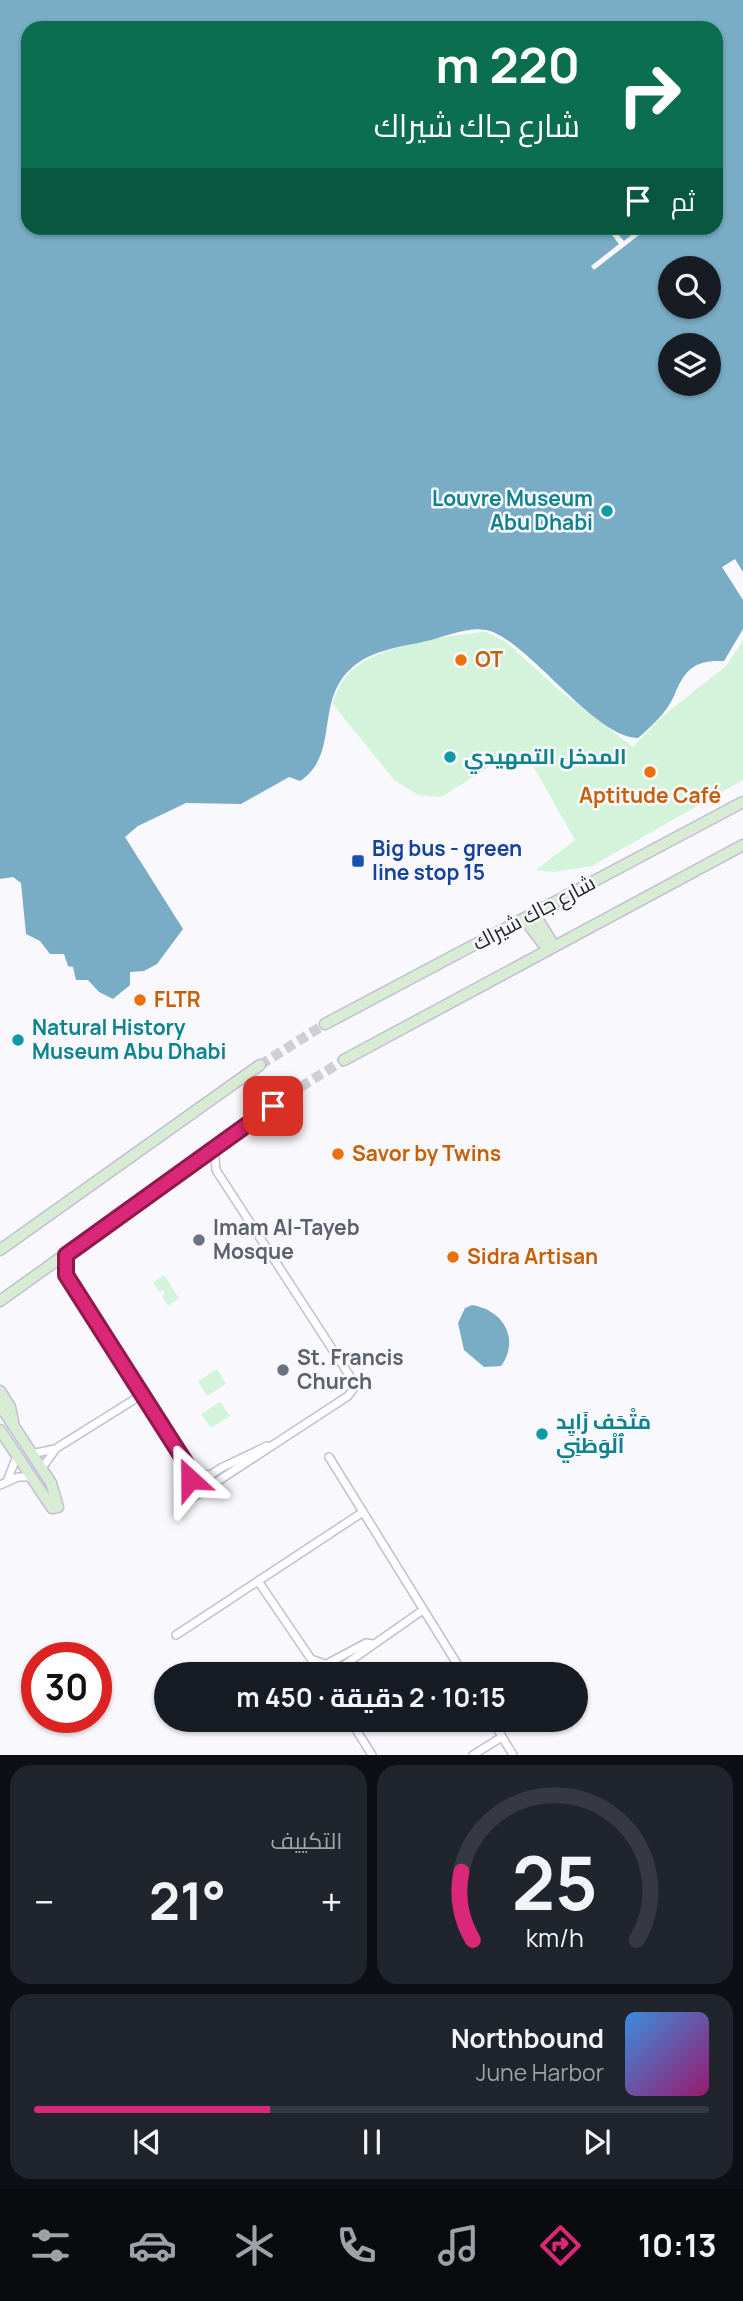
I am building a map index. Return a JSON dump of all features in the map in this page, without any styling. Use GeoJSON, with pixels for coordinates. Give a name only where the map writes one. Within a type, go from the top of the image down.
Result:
{"type":"FeatureCollection","features":[{"type":"Feature","properties":{"kind":"street","name":"شارع جاك شيراك"},"geometry":{"type":"LineString","coordinates":[[325,1024],[743,802]]}},
{"type":"Feature","properties":{"kind":"street","name":"شارع جاك شيراك"},"geometry":{"type":"LineString","coordinates":[[344,1060],[743,845]]}},
{"type":"Feature","properties":{"kind":"street"},"geometry":{"type":"LineString","coordinates":[[534,913],[551,948]]}},
{"type":"Feature","properties":{"kind":"street"},"geometry":{"type":"LineString","coordinates":[[524,919],[551,948]]}},
{"type":"Feature","properties":{"kind":"street"},"geometry":{"type":"LineString","coordinates":[[0,1250],[260,1065]]}},
{"type":"Feature","properties":{"kind":"street"},"geometry":{"type":"LineString","coordinates":[[0,1301],[288,1095]]}},
{"type":"Feature","properties":{"kind":"street"},"geometry":{"type":"LineString","coordinates":[[189,1500],[348,1396],[354,1385],[216,1170],[214,1148]]}},
{"type":"Feature","properties":{"kind":"street"},"geometry":{"type":"LineString","coordinates":[[195,1162],[216,1170]]}},
{"type":"Feature","properties":{"kind":"street"},"geometry":{"type":"LineString","coordinates":[[66,1255],[66,1275]]}},
{"type":"Feature","properties":{"kind":"street"},"geometry":{"type":"LineString","coordinates":[[49,1267],[66,1275],[189,1468],[198,1474],[209,1475]]}},
{"type":"Feature","properties":{"kind":"street"},"geometry":{"type":"LineString","coordinates":[[0,1391],[11,1411],[13,1425]]}},
{"type":"Feature","properties":{"kind":"street"},"geometry":{"type":"LineString","coordinates":[[31,1454],[55,1449],[143,1394]]}},
{"type":"Feature","properties":{"kind":"street"},"geometry":{"type":"LineString","coordinates":[[0,1405],[51,1483],[58,1507],[52,1508],[0,1430]]}},
{"type":"Feature","properties":{"kind":"street"},"geometry":{"type":"LineString","coordinates":[[189,1468],[188,1489],[209,1475],[275,1443]]}},
{"type":"Feature","properties":{"kind":"street"},"geometry":{"type":"LineString","coordinates":[[41,1469],[55,1449]]}},
{"type":"Feature","properties":{"kind":"street"},"geometry":{"type":"LineString","coordinates":[[3,1483],[17,1456]]}},
{"type":"Feature","properties":{"kind":"street"},"geometry":{"type":"LineString","coordinates":[[329,1457],[456,1662]]}},
{"type":"Feature","properties":{"kind":"street"},"geometry":{"type":"LineString","coordinates":[[3,1483],[30,1477]]}},
{"type":"Feature","properties":{"kind":"street"},"geometry":{"type":"LineString","coordinates":[[176,1635],[363,1512]]}},
{"type":"Feature","properties":{"kind":"street"},"geometry":{"type":"LineString","coordinates":[[258,1581],[311,1658],[321,1662]]}},
{"type":"Feature","properties":{"kind":"street"},"geometry":{"type":"LineString","coordinates":[[349,1662],[423,1610]]}},
{"type":"Feature","properties":{"kind":"street"},"geometry":{"type":"LineString","coordinates":[[330,1662],[367,1642],[372,1644]]}},
{"type":"Feature","properties":{"kind":"street"},"geometry":{"type":"LineString","coordinates":[[310,1662],[311,1658]]}},
{"type":"Feature","properties":{"kind":"street"},"geometry":{"type":"LineString","coordinates":[[358,1732],[372,1755]]}},
{"type":"Feature","properties":{"kind":"street"},"geometry":{"type":"LineString","coordinates":[[499,1732],[513,1755]]}},
{"type":"Feature","properties":{"kind":"street"},"geometry":{"type":"LineString","coordinates":[[473,1755],[502,1737]]}},
{"type":"Feature","properties":{"kind":"green space"},"geometry":{"type":"Polygon","coordinates":[[[486,632],[506,642],[560,691],[633,747],[663,716],[727,665],[743,640],[743,780],[592,866],[554,872],[536,870],[575,840],[533,766],[497,762],[441,797],[418,795],[395,781],[332,703],[348,674],[363,662],[378,655],[415,643],[486,632]]]}},
{"type":"Feature","properties":{"kind":"green space"},"geometry":{"type":"Polygon","coordinates":[[[164,1275],[179,1298],[168,1306],[162,1296],[165,1294],[163,1290],[159,1292],[153,1282],[164,1275]]]}},
{"type":"Feature","properties":{"kind":"green space"},"geometry":{"type":"Polygon","coordinates":[[[217,1369],[226,1384],[207,1396],[198,1381],[217,1369]]]}},
{"type":"Feature","properties":{"kind":"green space"},"geometry":{"type":"Polygon","coordinates":[[[220,1402],[230,1416],[211,1428],[201,1414],[220,1402]]]}},
{"type":"Feature","properties":{"kind":"water"},"geometry":{"type":"Polygon","coordinates":[[[0,0],[743,0],[743,629],[724,661],[705,662],[692,668],[682,679],[663,713],[638,738],[621,734],[604,724],[527,656],[493,632],[478,629],[462,631],[372,655],[355,665],[342,679],[334,694],[320,756],[313,769],[300,781],[289,777],[241,804],[186,803],[138,826],[125,837],[183,929],[157,964],[144,971],[130,972],[130,985],[113,999],[99,992],[88,980],[76,980],[73,967],[68,966],[64,954],[50,954],[40,941],[26,934],[21,883],[13,877],[0,879],[0,0]]]}},
{"type":"Feature","properties":{"kind":"water"},"geometry":{"type":"Polygon","coordinates":[[[472,1305],[493,1313],[506,1328],[509,1346],[501,1366],[484,1367],[464,1350],[458,1323],[465,1308],[472,1305]]]}},
{"type":"Feature","properties":{"kind":"pier"},"geometry":{"type":"Polygon","coordinates":[[[612,235],[619,235],[624,241],[631,235],[639,235],[594,270],[591,266],[619,244],[612,235]]]}},
{"type":"Feature","properties":{"kind":"pier"},"geometry":{"type":"Polygon","coordinates":[[[735,559],[743,572],[743,600],[722,567],[735,559]]]}},
{"type":"Feature","properties":{"kind":"tunnel"},"geometry":{"type":"LineString","coordinates":[[260,1065],[325,1024]]}},
{"type":"Feature","properties":{"kind":"tunnel"},"geometry":{"type":"LineString","coordinates":[[288,1095],[344,1060]]}},
{"type":"Feature","properties":{"kind":"place","name":"Louvre Museum Abu Dhabi"},"geometry":{"type":"Point","coordinates":[607,511]}},
{"type":"Feature","properties":{"kind":"place","name":"OT"},"geometry":{"type":"Point","coordinates":[461,660]}},
{"type":"Feature","properties":{"kind":"place","name":"المدخل التمهيدي"},"geometry":{"type":"Point","coordinates":[450,757]}},
{"type":"Feature","properties":{"kind":"place","name":"Aptitude Café"},"geometry":{"type":"Point","coordinates":[650,772]}},
{"type":"Feature","properties":{"kind":"place","name":"Big bus - green line stop 15"},"geometry":{"type":"Point","coordinates":[358,861]}},
{"type":"Feature","properties":{"kind":"place","name":"FLTR"},"geometry":{"type":"Point","coordinates":[140,1000]}},
{"type":"Feature","properties":{"kind":"place","name":"Natural History Museum Abu Dhabi"},"geometry":{"type":"Point","coordinates":[18,1040]}},
{"type":"Feature","properties":{"kind":"place","name":"Savor by Twins"},"geometry":{"type":"Point","coordinates":[338,1154]}},
{"type":"Feature","properties":{"kind":"place","name":"Imam Al-Tayeb Mosque"},"geometry":{"type":"Point","coordinates":[199,1240]}},
{"type":"Feature","properties":{"kind":"place","name":"Sidra Artisan"},"geometry":{"type":"Point","coordinates":[453,1257]}},
{"type":"Feature","properties":{"kind":"place","name":"St. Francis Church"},"geometry":{"type":"Point","coordinates":[283,1370]}},
{"type":"Feature","properties":{"kind":"place","name":"مَتْحَف زَايِد ٱلْوَطَنِي"},"geometry":{"type":"Point","coordinates":[542,1434]}},
{"type":"Feature","properties":{"kind":"route"},"geometry":{"type":"LineString","coordinates":[[190,1479],[189,1468],[66,1275],[64,1259],[273,1106]]}}]}
